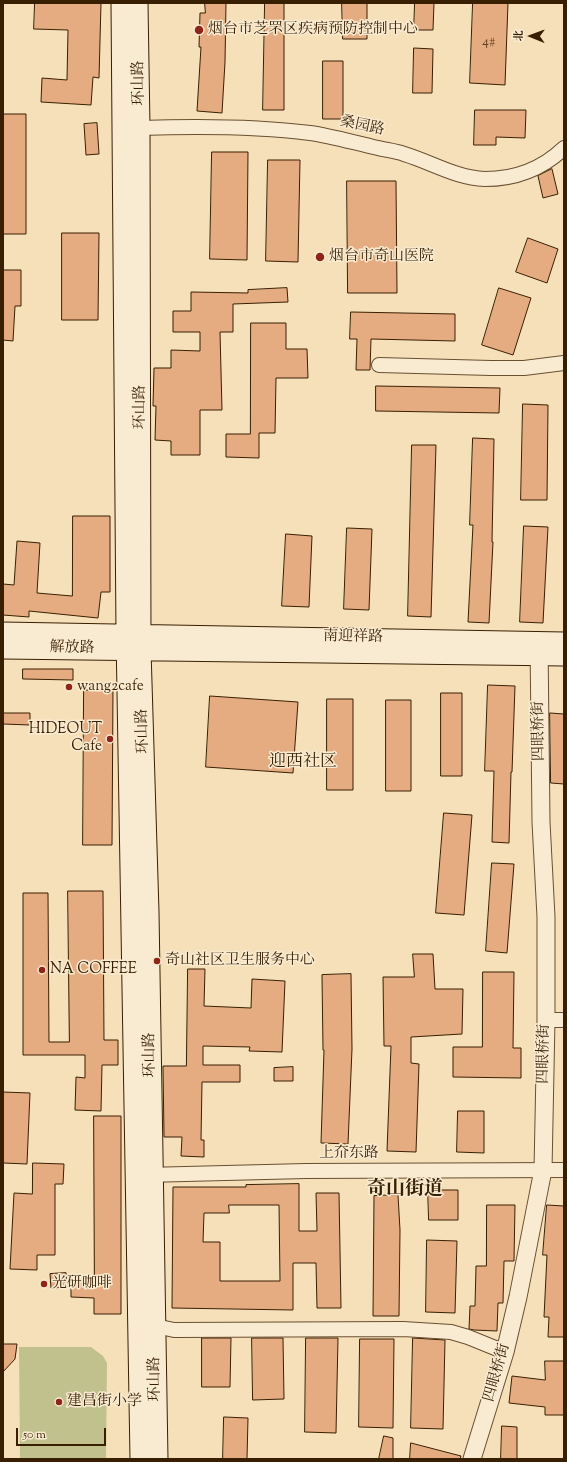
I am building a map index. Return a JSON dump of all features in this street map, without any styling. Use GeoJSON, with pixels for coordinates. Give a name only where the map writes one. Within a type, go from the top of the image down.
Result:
{"type":"FeatureCollection","features":[{"type":"Feature","properties":{"kind":"main road","name":"环山路"},"geometry":{"type":"LineString","coordinates":[[121,3],[144,1174],[140,1459]]}},
{"type":"Feature","properties":{"kind":"main road","name":"环山路"},"geometry":{"type":"LineString","coordinates":[[134,642],[140,128],[138,3]]}},
{"type":"Feature","properties":{"kind":"main road","name":"解放路"},"geometry":{"type":"LineString","coordinates":[[3,632],[134,642]]}},
{"type":"Feature","properties":{"kind":"main road","name":"解放路"},"geometry":{"type":"LineString","coordinates":[[3,649],[134,642]]}},
{"type":"Feature","properties":{"kind":"main road","name":"南迎祥路"},"geometry":{"type":"LineString","coordinates":[[134,642],[539,648],[564,642]]}},
{"type":"Feature","properties":{"kind":"main road","name":"南迎祥路"},"geometry":{"type":"LineString","coordinates":[[539,648],[564,656]]}},
{"type":"Feature","properties":{"kind":"main road","name":"环山路"},"geometry":{"type":"LineString","coordinates":[[144,1174],[155,1318],[158,1459]]}},
{"type":"Feature","properties":{"kind":"street","name":"桑园路"},"geometry":{"type":"LineString","coordinates":[[140,128],[187,127],[265,129],[311,133],[404,154],[459,175],[484,179],[510,177],[531,171],[564,148]]}},
{"type":"Feature","properties":{"kind":"street"},"geometry":{"type":"LineString","coordinates":[[379,365],[524,368],[564,363]]}},
{"type":"Feature","properties":{"kind":"street","name":"四眼桥街"},"geometry":{"type":"LineString","coordinates":[[472,1459],[505,1352],[522,1277],[543,1170],[546,1020],[546,917],[541,822],[539,648]]}},
{"type":"Feature","properties":{"kind":"street"},"geometry":{"type":"LineString","coordinates":[[546,1020],[564,1020]]}},
{"type":"Feature","properties":{"kind":"street","name":"上夼东路"},"geometry":{"type":"LineString","coordinates":[[144,1174],[314,1171],[564,1170]]}},
{"type":"Feature","properties":{"kind":"street"},"geometry":{"type":"LineString","coordinates":[[155,1318],[160,1327],[174,1330],[403,1329],[451,1332],[468,1337],[505,1352]]}},
{"type":"Feature","properties":{"kind":"green space","name":"建昌街小学"},"geometry":{"type":"Polygon","coordinates":[[[19,1347],[91,1347],[103,1356],[107,1363],[106,1459],[20,1459],[19,1347]]]}},
{"type":"Feature","properties":{"kind":"building"},"geometry":{"type":"Polygon","coordinates":[[[35,3],[101,3],[99,78],[93,77],[91,105],[41,102],[42,78],[67,80],[68,30],[34,29],[35,3]]]}},
{"type":"Feature","properties":{"kind":"building"},"geometry":{"type":"Polygon","coordinates":[[[205,3],[226,3],[222,113],[197,111],[201,47],[199,47],[200,13],[205,13],[205,3]]]}},
{"type":"Feature","properties":{"kind":"building"},"geometry":{"type":"Polygon","coordinates":[[[265,3],[284,3],[284,110],[263,110],[265,3]]]}},
{"type":"Feature","properties":{"kind":"building"},"geometry":{"type":"Polygon","coordinates":[[[342,3],[367,3],[367,39],[343,39],[342,3]]]}},
{"type":"Feature","properties":{"kind":"building"},"geometry":{"type":"Polygon","coordinates":[[[415,3],[434,3],[433,30],[414,30],[415,3]]]}},
{"type":"Feature","properties":{"kind":"building"},"geometry":{"type":"Polygon","coordinates":[[[473,3],[508,3],[505,85],[470,83],[473,3]]]}},
{"type":"Feature","properties":{"kind":"building"},"geometry":{"type":"Polygon","coordinates":[[[414,48],[433,49],[432,93],[413,93],[414,48]]]}},
{"type":"Feature","properties":{"kind":"building"},"geometry":{"type":"Polygon","coordinates":[[[323,61],[343,61],[343,119],[323,119],[323,61]]]}},
{"type":"Feature","properties":{"kind":"building"},"geometry":{"type":"Polygon","coordinates":[[[475,110],[526,110],[525,138],[496,137],[496,145],[474,145],[475,110]]]}},
{"type":"Feature","properties":{"kind":"building"},"geometry":{"type":"Polygon","coordinates":[[[3,114],[26,114],[26,234],[3,234],[3,114]]]}},
{"type":"Feature","properties":{"kind":"building"},"geometry":{"type":"Polygon","coordinates":[[[97,123],[99,154],[86,155],[84,124],[97,123]]]}},
{"type":"Feature","properties":{"kind":"building"},"geometry":{"type":"Polygon","coordinates":[[[212,152],[248,152],[247,260],[210,259],[212,152]]]}},
{"type":"Feature","properties":{"kind":"building"},"geometry":{"type":"Polygon","coordinates":[[[268,160],[300,160],[298,262],[266,261],[268,160]]]}},
{"type":"Feature","properties":{"kind":"building"},"geometry":{"type":"Polygon","coordinates":[[[552,169],[558,194],[543,198],[538,176],[552,169]]]}},
{"type":"Feature","properties":{"kind":"building"},"geometry":{"type":"Polygon","coordinates":[[[347,181],[396,181],[397,293],[348,293],[347,181]]]}},
{"type":"Feature","properties":{"kind":"building"},"geometry":{"type":"Polygon","coordinates":[[[62,233],[99,233],[98,320],[62,320],[62,233]]]}},
{"type":"Feature","properties":{"kind":"building"},"geometry":{"type":"Polygon","coordinates":[[[528,238],[558,249],[547,283],[516,272],[528,238]]]}},
{"type":"Feature","properties":{"kind":"building"},"geometry":{"type":"Polygon","coordinates":[[[3,270],[21,270],[21,306],[15,306],[13,341],[3,340],[3,270]]]}},
{"type":"Feature","properties":{"kind":"building"},"geometry":{"type":"Polygon","coordinates":[[[287,288],[288,302],[233,304],[233,332],[220,332],[222,410],[200,410],[200,455],[171,455],[171,441],[155,440],[156,406],[153,406],[154,368],[171,368],[171,350],[200,351],[200,332],[173,332],[173,311],[191,311],[191,292],[248,293],[248,290],[287,288]]]}},
{"type":"Feature","properties":{"kind":"building"},"geometry":{"type":"Polygon","coordinates":[[[499,288],[531,298],[513,355],[482,345],[499,288]]]}},
{"type":"Feature","properties":{"kind":"building"},"geometry":{"type":"Polygon","coordinates":[[[351,312],[455,314],[455,341],[371,339],[370,370],[356,370],[357,339],[350,339],[351,312]]]}},
{"type":"Feature","properties":{"kind":"building"},"geometry":{"type":"Polygon","coordinates":[[[251,323],[286,323],[286,349],[307,349],[308,378],[276,378],[275,433],[259,433],[259,458],[226,457],[226,434],[250,434],[251,323]]]}},
{"type":"Feature","properties":{"kind":"building"},"geometry":{"type":"Polygon","coordinates":[[[376,386],[500,388],[499,413],[376,411],[376,386]]]}},
{"type":"Feature","properties":{"kind":"building"},"geometry":{"type":"Polygon","coordinates":[[[523,404],[548,405],[547,500],[521,500],[523,404]]]}},
{"type":"Feature","properties":{"kind":"building"},"geometry":{"type":"Polygon","coordinates":[[[473,438],[494,439],[493,542],[489,623],[468,622],[473,525],[470,525],[473,438]]]}},
{"type":"Feature","properties":{"kind":"building"},"geometry":{"type":"Polygon","coordinates":[[[412,445],[436,445],[431,617],[408,616],[412,445]]]}},
{"type":"Feature","properties":{"kind":"building"},"geometry":{"type":"Polygon","coordinates":[[[73,516],[110,516],[110,592],[101,592],[98,618],[29,611],[29,617],[3,615],[3,584],[14,585],[17,541],[40,543],[37,593],[72,596],[73,516]]]}},
{"type":"Feature","properties":{"kind":"building"},"geometry":{"type":"Polygon","coordinates":[[[524,526],[548,527],[543,623],[520,622],[524,526]]]}},
{"type":"Feature","properties":{"kind":"building"},"geometry":{"type":"Polygon","coordinates":[[[347,528],[372,529],[369,610],[344,609],[347,528]]]}},
{"type":"Feature","properties":{"kind":"building"},"geometry":{"type":"Polygon","coordinates":[[[286,534],[312,536],[309,607],[282,606],[286,534]]]}},
{"type":"Feature","properties":{"kind":"building"},"geometry":{"type":"Polygon","coordinates":[[[23,669],[73,669],[73,680],[23,679],[23,669]]]}},
{"type":"Feature","properties":{"kind":"building"},"geometry":{"type":"Polygon","coordinates":[[[488,685],[515,686],[509,843],[492,842],[494,771],[485,771],[488,685]]]}},
{"type":"Feature","properties":{"kind":"building"},"geometry":{"type":"Polygon","coordinates":[[[84,690],[113,690],[112,845],[83,845],[84,690]]]}},
{"type":"Feature","properties":{"kind":"building"},"geometry":{"type":"Polygon","coordinates":[[[441,693],[462,693],[462,776],[441,776],[441,693]]]}},
{"type":"Feature","properties":{"kind":"building"},"geometry":{"type":"Polygon","coordinates":[[[210,696],[298,702],[293,773],[206,767],[210,696]]]}},
{"type":"Feature","properties":{"kind":"building"},"geometry":{"type":"Polygon","coordinates":[[[327,699],[353,699],[353,790],[327,790],[327,699]]]}},
{"type":"Feature","properties":{"kind":"building"},"geometry":{"type":"Polygon","coordinates":[[[386,700],[411,700],[411,791],[386,791],[386,700]]]}},
{"type":"Feature","properties":{"kind":"building"},"geometry":{"type":"Polygon","coordinates":[[[3,713],[30,713],[30,725],[3,724],[3,713]]]}},
{"type":"Feature","properties":{"kind":"building"},"geometry":{"type":"Polygon","coordinates":[[[550,713],[564,714],[564,784],[551,783],[550,713]]]}},
{"type":"Feature","properties":{"kind":"building"},"geometry":{"type":"Polygon","coordinates":[[[444,813],[472,815],[464,915],[436,913],[444,813]]]}},
{"type":"Feature","properties":{"kind":"building"},"geometry":{"type":"Polygon","coordinates":[[[492,863],[514,864],[507,953],[486,951],[492,863]]]}},
{"type":"Feature","properties":{"kind":"building"},"geometry":{"type":"Polygon","coordinates":[[[68,891],[103,891],[104,1040],[118,1040],[118,1065],[102,1065],[101,1111],[75,1110],[76,1077],[85,1078],[85,1055],[23,1055],[23,893],[48,893],[49,1042],[69,1042],[68,891]]]}},
{"type":"Feature","properties":{"kind":"building"},"geometry":{"type":"Polygon","coordinates":[[[413,954],[433,954],[435,989],[463,989],[462,1034],[411,1037],[411,1063],[419,1064],[416,1152],[387,1151],[391,1046],[384,1046],[383,977],[414,977],[413,954]]]}},
{"type":"Feature","properties":{"kind":"building"},"geometry":{"type":"Polygon","coordinates":[[[188,969],[205,969],[204,1006],[251,1008],[252,979],[285,981],[282,1052],[249,1051],[250,1047],[203,1046],[203,1065],[240,1065],[240,1082],[202,1082],[201,1140],[204,1140],[204,1157],[181,1156],[182,1137],[164,1137],[163,1066],[186,1066],[188,969]]]}},
{"type":"Feature","properties":{"kind":"building"},"geometry":{"type":"Polygon","coordinates":[[[483,972],[514,972],[513,1048],[521,1048],[521,1078],[453,1077],[453,1047],[482,1047],[483,972]]]}},
{"type":"Feature","properties":{"kind":"building"},"geometry":{"type":"Polygon","coordinates":[[[351,974],[352,1049],[348,1144],[321,1143],[324,1050],[322,975],[351,974]]]}},
{"type":"Feature","properties":{"kind":"building"},"geometry":{"type":"Polygon","coordinates":[[[293,1067],[293,1081],[274,1081],[274,1068],[293,1067]]]}},
{"type":"Feature","properties":{"kind":"building"},"geometry":{"type":"Polygon","coordinates":[[[3,1092],[30,1093],[27,1164],[3,1163],[3,1092]]]}},
{"type":"Feature","properties":{"kind":"building"},"geometry":{"type":"Polygon","coordinates":[[[458,1111],[484,1111],[484,1153],[457,1152],[458,1111]]]}},
{"type":"Feature","properties":{"kind":"building"},"geometry":{"type":"Polygon","coordinates":[[[94,1116],[121,1116],[121,1314],[94,1314],[94,1298],[71,1297],[71,1281],[94,1282],[94,1116]]]}},
{"type":"Feature","properties":{"kind":"building"},"geometry":{"type":"Polygon","coordinates":[[[33,1163],[64,1164],[63,1184],[55,1184],[55,1255],[37,1255],[37,1270],[10,1269],[14,1193],[32,1194],[33,1163]]]}},
{"type":"Feature","properties":{"kind":"building"},"geometry":{"type":"Polygon","coordinates":[[[299,1184],[299,1231],[317,1231],[316,1193],[339,1193],[341,1308],[317,1308],[316,1263],[293,1263],[293,1310],[172,1308],[173,1187],[246,1187],[246,1185],[299,1184]],[[229,1205],[229,1213],[204,1213],[203,1242],[220,1242],[220,1281],[280,1281],[279,1205],[229,1205]]]}},
{"type":"Feature","properties":{"kind":"building"},"geometry":{"type":"Polygon","coordinates":[[[428,1190],[458,1190],[458,1220],[429,1220],[428,1190]]]}},
{"type":"Feature","properties":{"kind":"building"},"geometry":{"type":"Polygon","coordinates":[[[398,1195],[400,1230],[399,1316],[373,1316],[374,1196],[398,1195]]]}},
{"type":"Feature","properties":{"kind":"building"},"geometry":{"type":"Polygon","coordinates":[[[487,1205],[515,1205],[514,1261],[504,1261],[503,1303],[498,1303],[497,1331],[469,1329],[470,1306],[475,1306],[476,1266],[486,1266],[487,1205]]]}},
{"type":"Feature","properties":{"kind":"building"},"geometry":{"type":"Polygon","coordinates":[[[547,1205],[564,1206],[564,1337],[548,1337],[549,1317],[544,1317],[547,1255],[543,1255],[547,1205]]]}},
{"type":"Feature","properties":{"kind":"building"},"geometry":{"type":"Polygon","coordinates":[[[427,1240],[457,1241],[455,1313],[426,1312],[427,1240]]]}},
{"type":"Feature","properties":{"kind":"building"},"geometry":{"type":"Polygon","coordinates":[[[66,1273],[67,1287],[51,1288],[50,1274],[66,1273]]]}},
{"type":"Feature","properties":{"kind":"building"},"geometry":{"type":"Polygon","coordinates":[[[202,1338],[231,1338],[230,1387],[202,1387],[202,1338]]]}},
{"type":"Feature","properties":{"kind":"building"},"geometry":{"type":"Polygon","coordinates":[[[252,1338],[283,1338],[284,1399],[253,1400],[252,1338]]]}},
{"type":"Feature","properties":{"kind":"building"},"geometry":{"type":"Polygon","coordinates":[[[306,1338],[338,1338],[336,1433],[305,1432],[306,1338]]]}},
{"type":"Feature","properties":{"kind":"building"},"geometry":{"type":"Polygon","coordinates":[[[413,1338],[445,1340],[443,1429],[411,1428],[413,1338]]]}},
{"type":"Feature","properties":{"kind":"building"},"geometry":{"type":"Polygon","coordinates":[[[360,1339],[394,1339],[393,1428],[359,1427],[360,1339]]]}},
{"type":"Feature","properties":{"kind":"building"},"geometry":{"type":"Polygon","coordinates":[[[3,1344],[17,1344],[15,1359],[3,1372],[3,1344]]]}},
{"type":"Feature","properties":{"kind":"building"},"geometry":{"type":"Polygon","coordinates":[[[545,1361],[564,1361],[564,1415],[545,1415],[545,1407],[509,1403],[512,1376],[545,1380],[545,1361]]]}},
{"type":"Feature","properties":{"kind":"building"},"geometry":{"type":"Polygon","coordinates":[[[224,1417],[248,1418],[247,1459],[223,1459],[224,1417]]]}},
{"type":"Feature","properties":{"kind":"building"},"geometry":{"type":"Polygon","coordinates":[[[502,1426],[517,1427],[517,1459],[501,1459],[502,1426]]]}},
{"type":"Feature","properties":{"kind":"building"},"geometry":{"type":"Polygon","coordinates":[[[384,1436],[393,1438],[393,1459],[379,1459],[384,1436]]]}},
{"type":"Feature","properties":{"kind":"building"},"geometry":{"type":"Polygon","coordinates":[[[411,1443],[461,1456],[460,1459],[410,1459],[411,1443]]]}},
{"type":"Feature","properties":{"kind":"place","name":"烟台市芝罘区疾病预防控制中心"},"geometry":{"type":"Point","coordinates":[199,30]}},
{"type":"Feature","properties":{"kind":"place","name":"烟台市奇山医院"},"geometry":{"type":"Point","coordinates":[320,257]}},
{"type":"Feature","properties":{"kind":"place","name":"wang2cafe"},"geometry":{"type":"Point","coordinates":[69,687]}},
{"type":"Feature","properties":{"kind":"place","name":"HIDEOUT Cafe"},"geometry":{"type":"Point","coordinates":[110,739]}},
{"type":"Feature","properties":{"kind":"place","name":"奇山社区卫生服务中心"},"geometry":{"type":"Point","coordinates":[157,961]}},
{"type":"Feature","properties":{"kind":"place","name":"NA COFFEE"},"geometry":{"type":"Point","coordinates":[42,970]}},
{"type":"Feature","properties":{"kind":"place","name":"光研咖啡"},"geometry":{"type":"Point","coordinates":[44,1284]}},
{"type":"Feature","properties":{"kind":"place","name":"建昌街小学"},"geometry":{"type":"Point","coordinates":[59,1402]}},
{"type":"Feature","properties":{"kind":"district","name":"迎西社区"},"geometry":{"type":"Point","coordinates":[303,763]}},
{"type":"Feature","properties":{"kind":"district","name":"奇山街道"},"geometry":{"type":"Point","coordinates":[405,1191]}}]}
